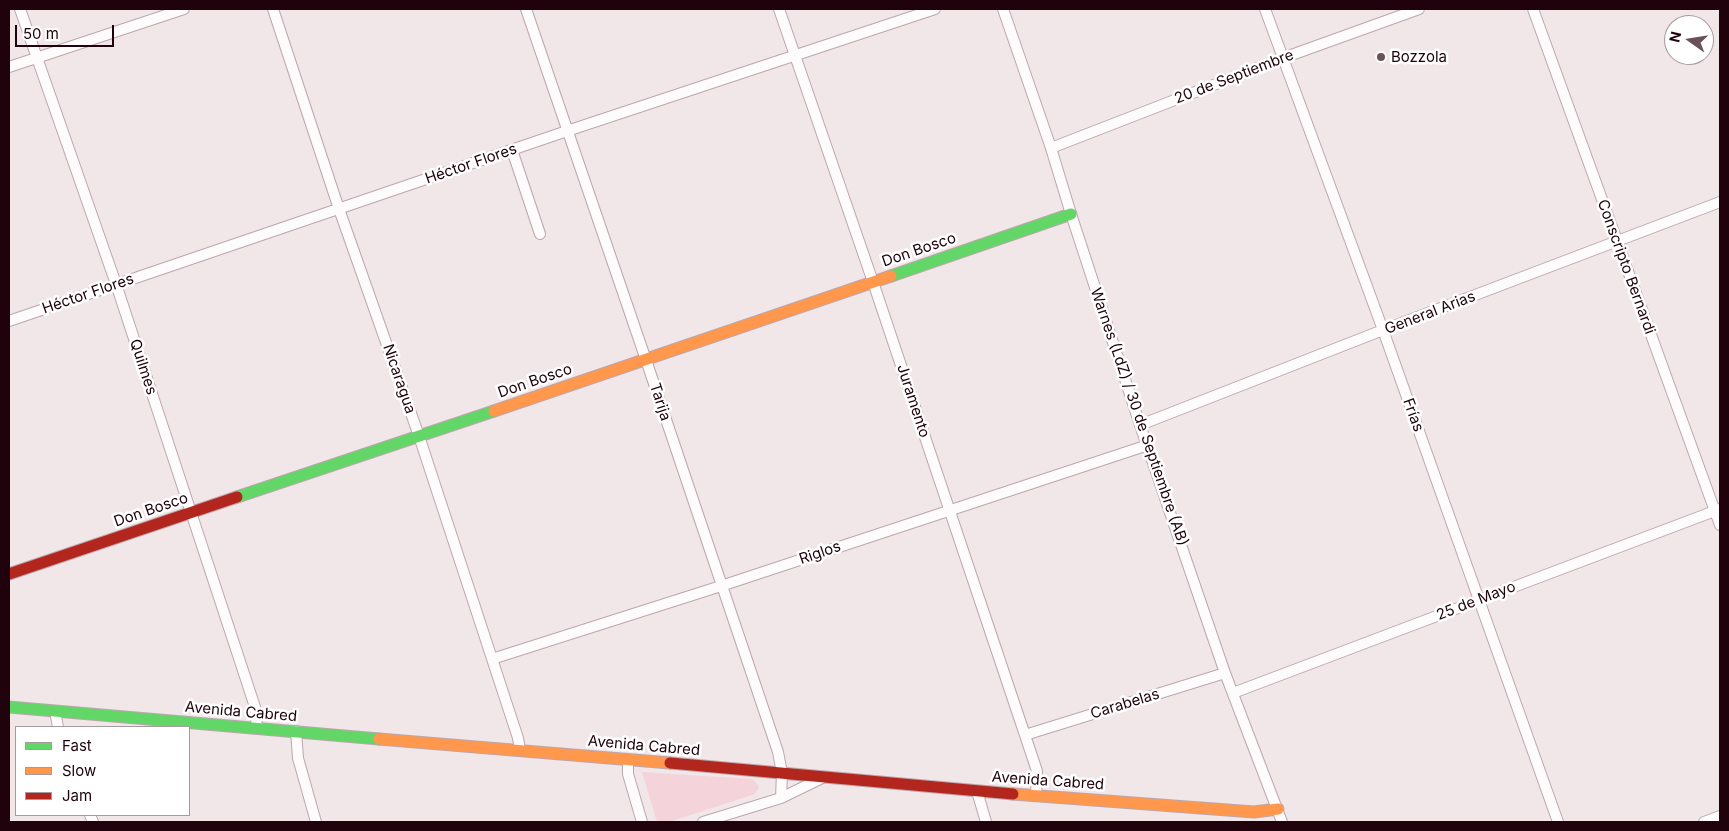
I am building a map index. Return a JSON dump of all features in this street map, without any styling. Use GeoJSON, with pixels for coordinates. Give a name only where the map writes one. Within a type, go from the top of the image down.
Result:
{"type":"FeatureCollection","features":[{"type":"Feature","properties":{"kind":"street","name":"Quilmes"},"geometry":{"type":"LineString","coordinates":[[20,9],[116,284],[256,707],[257,728]]}},
{"type":"Feature","properties":{"kind":"street"},"geometry":{"type":"LineString","coordinates":[[9,67],[184,9]]}},
{"type":"Feature","properties":{"kind":"street","name":"Nicaragua"},"geometry":{"type":"LineString","coordinates":[[273,9],[339,209],[420,436],[518,738],[520,750]]}},
{"type":"Feature","properties":{"kind":"street","name":"Tarija"},"geometry":{"type":"LineString","coordinates":[[526,9],[778,752],[782,773],[781,798]]}},
{"type":"Feature","properties":{"kind":"street","name":"Juramento"},"geometry":{"type":"LineString","coordinates":[[779,9],[874,282],[1037,771],[1036,795]]}},
{"type":"Feature","properties":{"kind":"street","name":"Héctor Flores"},"geometry":{"type":"LineString","coordinates":[[9,321],[567,131],[935,9]]}},
{"type":"Feature","properties":{"kind":"street","name":"Warnes (LdZ) / 30 de Septiembre (AB)"},"geometry":{"type":"LineString","coordinates":[[1003,9],[1051,148],[1140,426],[1225,672],[1282,822]]}},
{"type":"Feature","properties":{"kind":"street","name":"Frías"},"geometry":{"type":"LineString","coordinates":[[1265,9],[1383,330],[1558,822]]}},
{"type":"Feature","properties":{"kind":"street","name":"20 de Septiembre"},"geometry":{"type":"LineString","coordinates":[[1051,148],[1283,58],[1419,9]]}},
{"type":"Feature","properties":{"kind":"street","name":"Conscripto Bernardi"},"geometry":{"type":"LineString","coordinates":[[1533,9],[1616,241],[1718,510],[1720,525]]}},
{"type":"Feature","properties":{"kind":"street"},"geometry":{"type":"LineString","coordinates":[[512,150],[540,234]]}},
{"type":"Feature","properties":{"kind":"street","name":"General Arias"},"geometry":{"type":"LineString","coordinates":[[1140,426],[1383,330],[1720,202]]}},
{"type":"Feature","properties":{"kind":"street","name":"Don Bosco"},"geometry":{"type":"LineString","coordinates":[[9,574],[646,360],[1071,214]]}},
{"type":"Feature","properties":{"kind":"street","name":"Riglos"},"geometry":{"type":"LineString","coordinates":[[492,659],[721,586],[1148,445]]}},
{"type":"Feature","properties":{"kind":"street","name":"25 de Mayo"},"geometry":{"type":"LineString","coordinates":[[1233,693],[1718,510]]}},
{"type":"Feature","properties":{"kind":"street","name":"Carabelas"},"geometry":{"type":"LineString","coordinates":[[1025,735],[1225,672]]}},
{"type":"Feature","properties":{"kind":"street","name":"Avenida Cabred"},"geometry":{"type":"LineString","coordinates":[[9,707],[977,791],[1254,812],[1278,809]]}},
{"type":"Feature","properties":{"kind":"street"},"geometry":{"type":"LineString","coordinates":[[55,712],[58,726]]}},
{"type":"Feature","properties":{"kind":"street"},"geometry":{"type":"LineString","coordinates":[[296,731],[298,758],[316,822]]}},
{"type":"Feature","properties":{"kind":"street"},"geometry":{"type":"LineString","coordinates":[[628,760],[628,774],[642,822]]}},
{"type":"Feature","properties":{"kind":"street"},"geometry":{"type":"LineString","coordinates":[[703,822],[781,798],[823,777]]}},
{"type":"Feature","properties":{"kind":"street"},"geometry":{"type":"LineString","coordinates":[[977,791],[986,822]]}},
{"type":"Feature","properties":{"kind":"street"},"geometry":{"type":"LineString","coordinates":[[1704,822],[1720,816]]}},
{"type":"Feature","properties":{"kind":"shaded area"},"geometry":{"type":"Polygon","coordinates":[[[642,772],[753,779],[759,787],[755,794],[669,822],[657,822],[642,772]]]}},
{"type":"Feature","properties":{"kind":"traffic: fast"},"geometry":{"type":"LineString","coordinates":[[891,276],[1071,214]]}},
{"type":"Feature","properties":{"kind":"traffic: fast"},"geometry":{"type":"LineString","coordinates":[[237,497],[494,411]]}},
{"type":"Feature","properties":{"kind":"traffic: fast"},"geometry":{"type":"LineString","coordinates":[[9,707],[379,739]]}},
{"type":"Feature","properties":{"kind":"traffic: slow"},"geometry":{"type":"LineString","coordinates":[[494,411],[891,276]]}},
{"type":"Feature","properties":{"kind":"traffic: slow"},"geometry":{"type":"LineString","coordinates":[[379,739],[670,763]]}},
{"type":"Feature","properties":{"kind":"traffic: slow"},"geometry":{"type":"LineString","coordinates":[[1013,794],[1254,812],[1278,809]]}},
{"type":"Feature","properties":{"kind":"traffic: jam"},"geometry":{"type":"LineString","coordinates":[[9,574],[237,497]]}},
{"type":"Feature","properties":{"kind":"traffic: jam"},"geometry":{"type":"LineString","coordinates":[[670,763],[1013,794]]}},
{"type":"Feature","properties":{"kind":"place","name":"Bozzola"},"geometry":{"type":"Point","coordinates":[1381,57]}}]}
